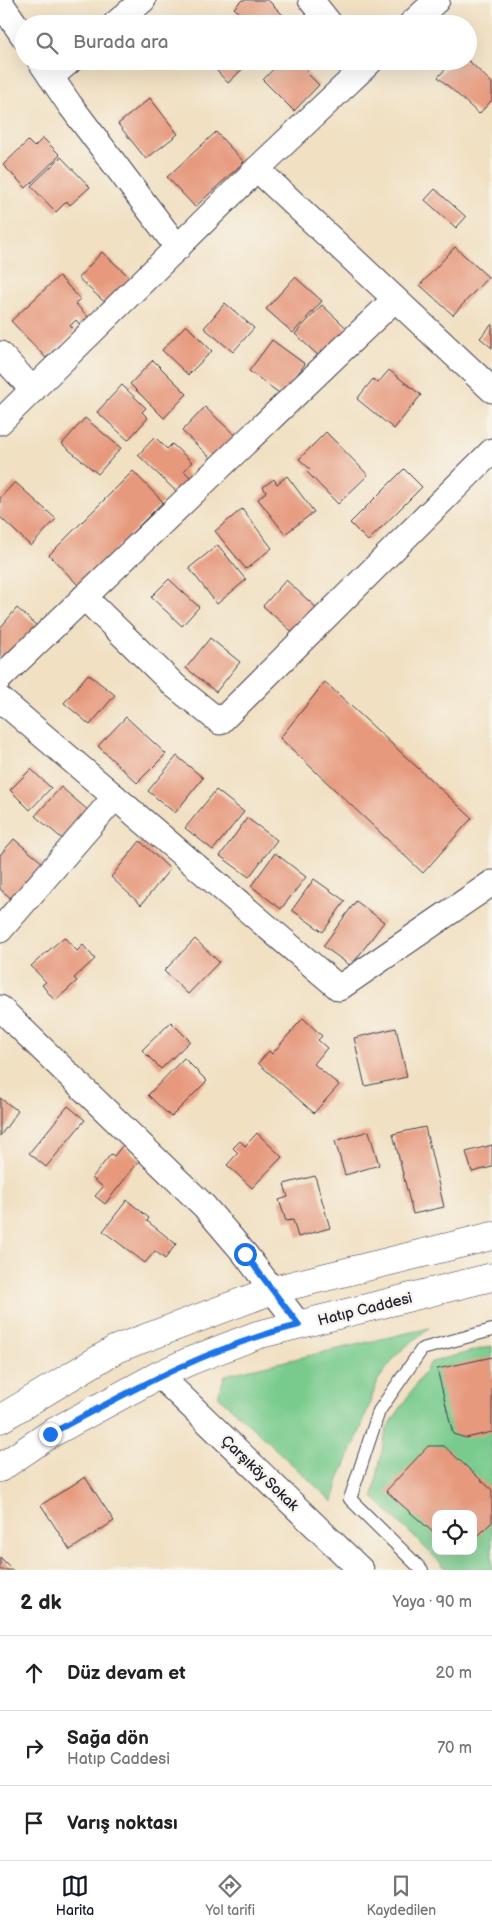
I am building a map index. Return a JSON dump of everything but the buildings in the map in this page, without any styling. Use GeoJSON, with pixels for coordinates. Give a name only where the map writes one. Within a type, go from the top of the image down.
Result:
{"type":"FeatureCollection","features":[{"type":"Feature","properties":{"kind":"main road"},"geometry":{"type":"LineString","coordinates":[[0,1419],[116,1348],[273,1290],[492,1236]]}},
{"type":"Feature","properties":{"kind":"main road","name":"Hatıp Caddesi"},"geometry":{"type":"LineString","coordinates":[[0,1468],[50,1434],[159,1375],[257,1335],[492,1277]]}},
{"type":"Feature","properties":{"kind":"street"},"geometry":{"type":"LineString","coordinates":[[125,15],[143,0]]}},
{"type":"Feature","properties":{"kind":"street"},"geometry":{"type":"LineString","coordinates":[[311,0],[323,15]]}},
{"type":"Feature","properties":{"kind":"street"},"geometry":{"type":"LineString","coordinates":[[421,15],[437,0]]}},
{"type":"Feature","properties":{"kind":"street"},"geometry":{"type":"LineString","coordinates":[[0,2],[15,24]]}},
{"type":"Feature","properties":{"kind":"street"},"geometry":{"type":"LineString","coordinates":[[46,70],[178,248]]}},
{"type":"Feature","properties":{"kind":"street"},"geometry":{"type":"LineString","coordinates":[[0,422],[257,169],[362,70]]}},
{"type":"Feature","properties":{"kind":"street"},"geometry":{"type":"LineString","coordinates":[[257,169],[492,390]]}},
{"type":"Feature","properties":{"kind":"street"},"geometry":{"type":"LineString","coordinates":[[0,678],[395,299]]}},
{"type":"Feature","properties":{"kind":"street"},"geometry":{"type":"LineString","coordinates":[[0,354],[33,390]]}},
{"type":"Feature","properties":{"kind":"street"},"geometry":{"type":"LineString","coordinates":[[84,597],[175,686],[220,722],[492,451]]}},
{"type":"Feature","properties":{"kind":"street"},"geometry":{"type":"LineString","coordinates":[[0,700],[339,988],[492,883]]}},
{"type":"Feature","properties":{"kind":"street"},"geometry":{"type":"LineString","coordinates":[[0,930],[115,797]]}},
{"type":"Feature","properties":{"kind":"street"},"geometry":{"type":"LineString","coordinates":[[3,1015],[204,1206],[273,1290],[299,1325]]}},
{"type":"Feature","properties":{"kind":"street","name":"Çarşıköy Sokak"},"geometry":{"type":"LineString","coordinates":[[159,1375],[361,1570]]}},
{"type":"Feature","properties":{"kind":"lane"},"geometry":{"type":"LineString","coordinates":[[422,1570],[350,1499],[379,1410],[422,1349],[492,1330]]}},
{"type":"Feature","properties":{"kind":"green space"},"geometry":{"type":"Polygon","coordinates":[[[429,1328],[398,1353],[378,1380],[360,1431],[339,1479],[333,1502],[218,1396],[225,1375],[429,1328]]]}},
{"type":"Feature","properties":{"kind":"green space"},"geometry":{"type":"Polygon","coordinates":[[[492,1346],[492,1570],[448,1570],[433,1555],[477,1555],[477,1510],[432,1510],[432,1554],[373,1497],[386,1430],[431,1362],[492,1346]]]}},
{"type":"Feature","properties":{"kind":"route"},"geometry":{"type":"LineString","coordinates":[[50,1434],[159,1375],[190,1361],[257,1335],[299,1325],[245,1254]]}}]}
